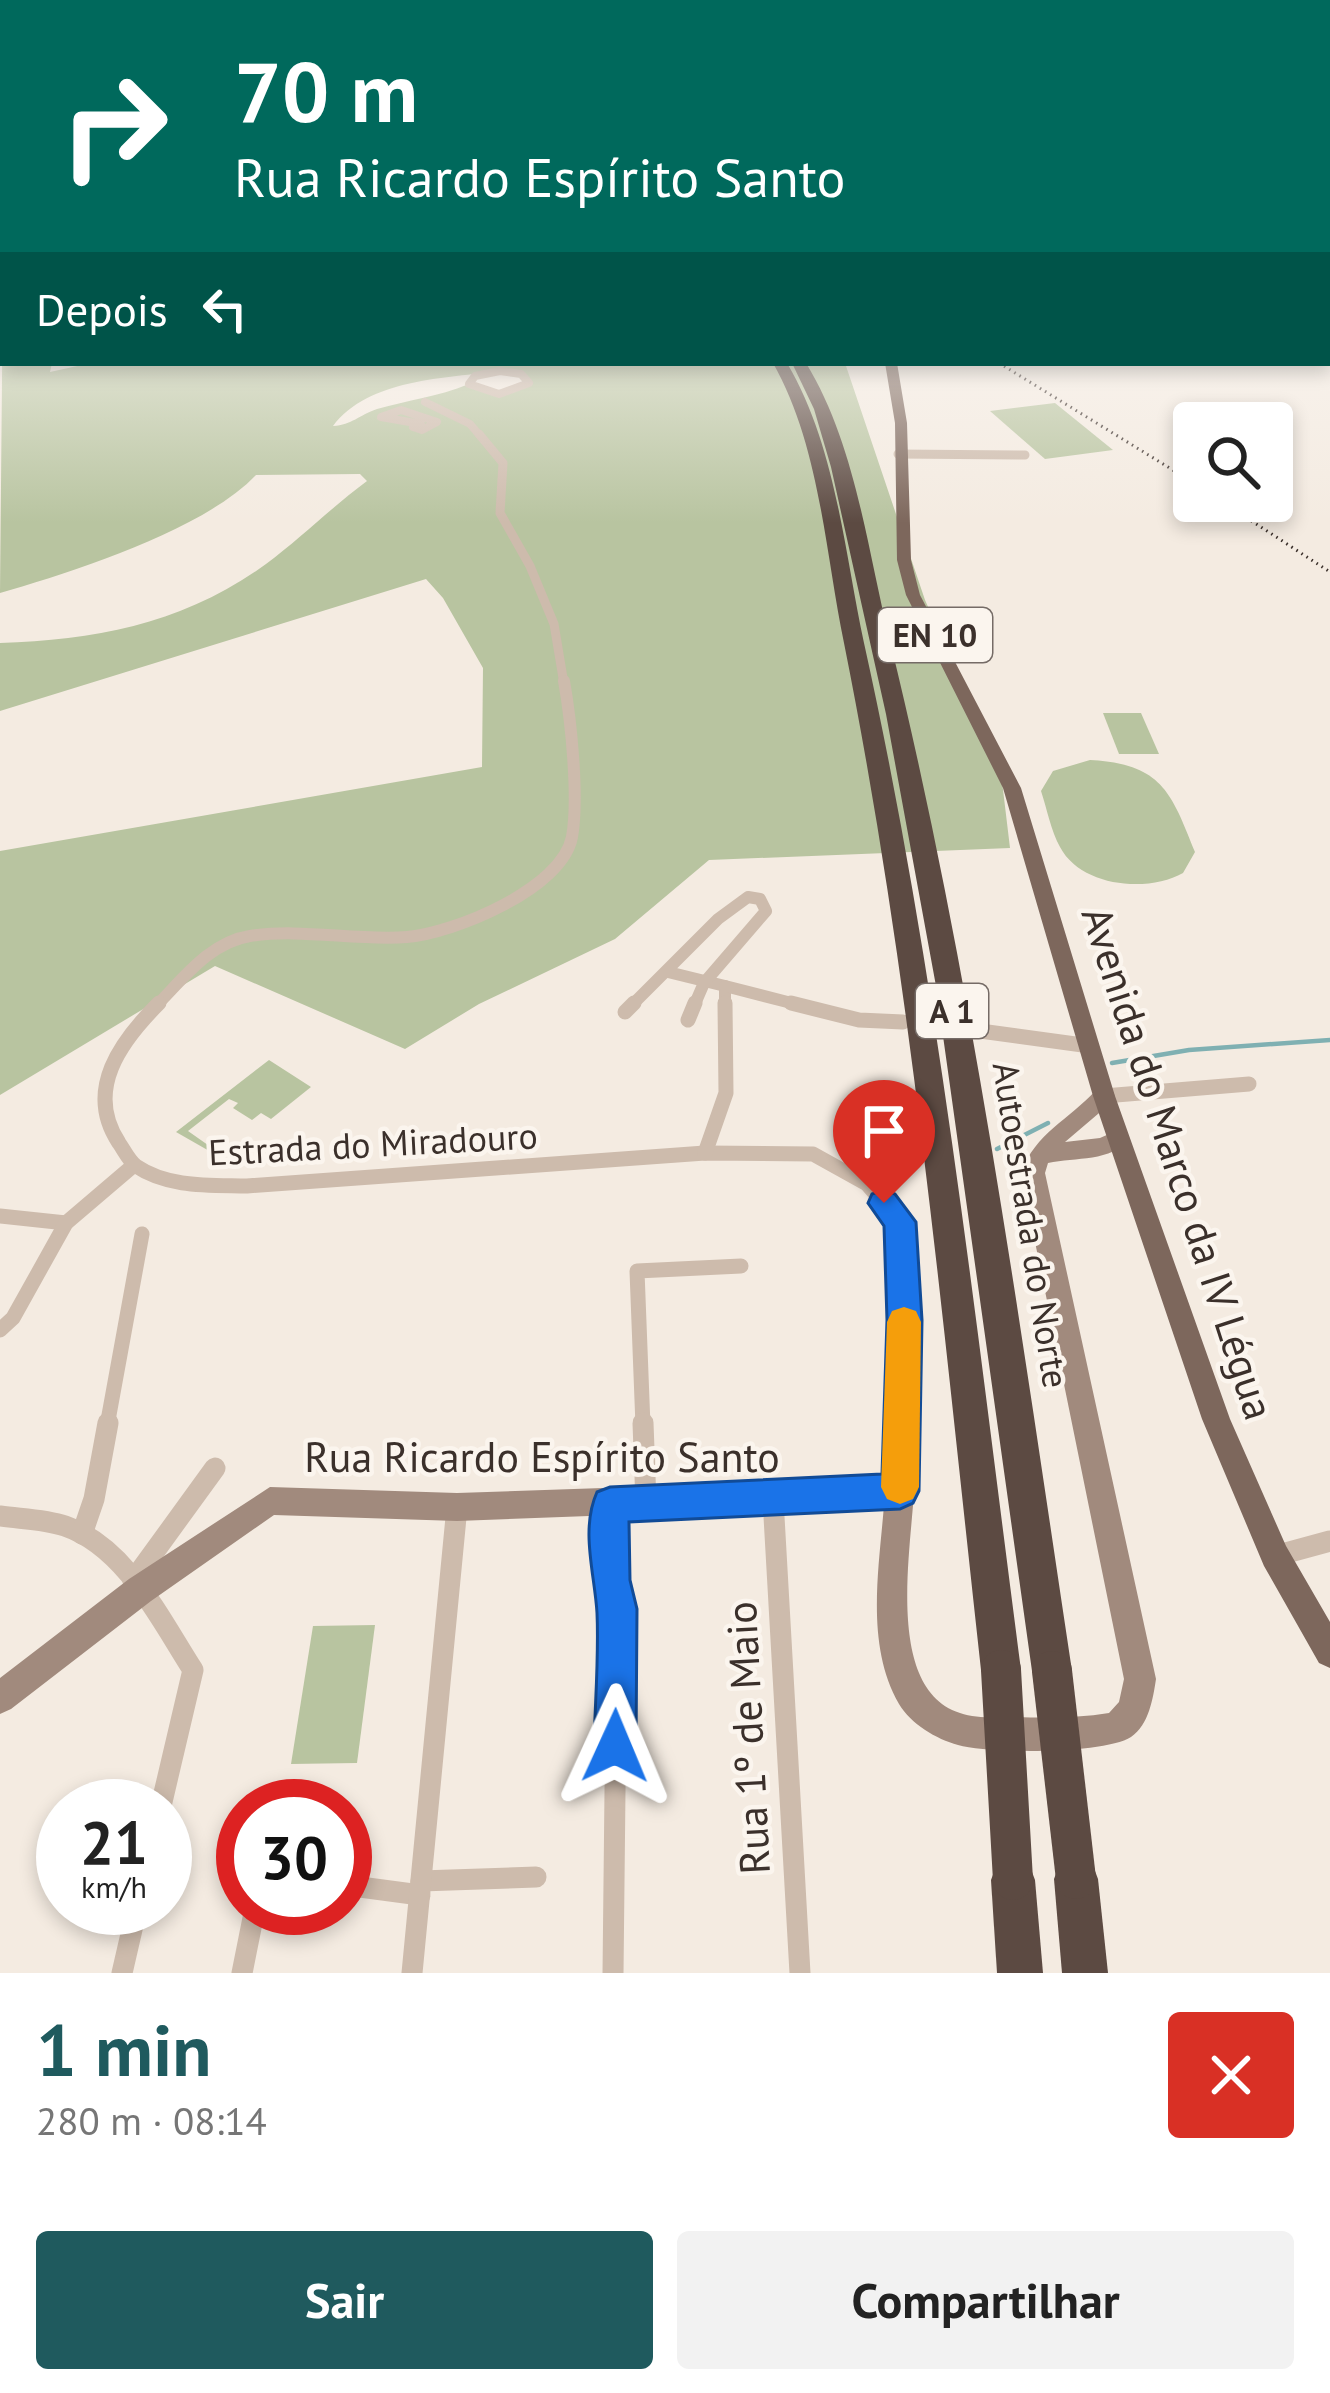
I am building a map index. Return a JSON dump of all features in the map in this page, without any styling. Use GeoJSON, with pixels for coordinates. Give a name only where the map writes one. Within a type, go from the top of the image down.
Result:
{"type":"FeatureCollection","features":[{"type":"Feature","properties":{"kind":"highway","name":"A 1"},"geometry":{"type":"LineString","coordinates":[[782,366],[810,442],[864,682],[933,1115],[1000,1670],[1020,1973]]}},
{"type":"Feature","properties":{"kind":"highway","name":"Autoestrada do Norte"},"geometry":{"type":"LineString","coordinates":[[801,366],[830,441],[891,682],[971,1116],[1052,1671],[1085,1973]]}},
{"type":"Feature","properties":{"kind":"main road","name":"EN 10"},"geometry":{"type":"LineString","coordinates":[[892,366],[901,423],[898,454]]}},
{"type":"Feature","properties":{"kind":"main road","name":"Avenida do Marco da IV Légua"},"geometry":{"type":"LineString","coordinates":[[898,454],[899,509],[909,583],[1012,788],[1090,1046],[1114,1150],[1216,1419],[1275,1556],[1330,1652]]}},
{"type":"Feature","properties":{"kind":"street"},"geometry":{"type":"LineString","coordinates":[[500,371],[529,380],[524,388],[498,394],[473,389],[470,381],[500,371]]}},
{"type":"Feature","properties":{"kind":"street"},"geometry":{"type":"LineString","coordinates":[[0,1330],[13,1318],[66,1223],[134,1165],[108,1126],[106,1075],[126,1036],[212,951],[249,936],[410,937],[478,917],[543,882],[572,840],[570,717],[554,624],[530,566],[500,514],[503,463],[470,424],[425,402]]}},
{"type":"Feature","properties":{"kind":"street"},"geometry":{"type":"LineString","coordinates":[[400,410],[437,422],[422,430],[413,427],[421,424],[381,416],[400,410]]}},
{"type":"Feature","properties":{"kind":"street"},"geometry":{"type":"LineString","coordinates":[[898,454],[1025,455]]}},
{"type":"Feature","properties":{"kind":"street"},"geometry":{"type":"LineString","coordinates":[[625,1012],[718,919],[752,896],[763,901],[766,911],[704,982],[688,1020]]}},
{"type":"Feature","properties":{"kind":"street"},"geometry":{"type":"LineString","coordinates":[[668,972],[859,1019],[903,1022]]}},
{"type":"Feature","properties":{"kind":"street"},"geometry":{"type":"LineString","coordinates":[[706,1153],[726,1093],[725,986]]}},
{"type":"Feature","properties":{"kind":"street"},"geometry":{"type":"LineString","coordinates":[[974,1030],[996,1027],[1028,1039],[1062,1037],[1090,1046]]}},
{"type":"Feature","properties":{"kind":"street"},"geometry":{"type":"LineString","coordinates":[[900,1491],[895,1622],[899,1666],[909,1692],[926,1711],[960,1730],[1090,1733],[1118,1727],[1134,1711],[1140,1679],[1107,1512],[1044,1242],[1033,1173],[1036,1158],[1103,1096],[1249,1084]]}},
{"type":"Feature","properties":{"kind":"street"},"geometry":{"type":"LineString","coordinates":[[1061,1132],[1087,1130],[1114,1150]]}},
{"type":"Feature","properties":{"kind":"street"},"geometry":{"type":"LineString","coordinates":[[1036,1158],[1066,1149],[1114,1150]]}},
{"type":"Feature","properties":{"kind":"street","name":"Estrada do Miradouro"},"geometry":{"type":"LineString","coordinates":[[134,1165],[182,1184],[248,1186],[706,1153],[813,1154],[867,1184],[900,1222],[904,1320],[900,1491]]}},
{"type":"Feature","properties":{"kind":"street"},"geometry":{"type":"LineString","coordinates":[[0,1216],[66,1223]]}},
{"type":"Feature","properties":{"kind":"street"},"geometry":{"type":"LineString","coordinates":[[82,1534],[94,1499],[142,1234]]}},
{"type":"Feature","properties":{"kind":"street"},"geometry":{"type":"LineString","coordinates":[[646,1504],[637,1271],[741,1266]]}},
{"type":"Feature","properties":{"kind":"street"},"geometry":{"type":"LineString","coordinates":[[137,1585],[215,1468]]}},
{"type":"Feature","properties":{"kind":"street","name":"Rua Ricardo Espírito Santo"},"geometry":{"type":"LineString","coordinates":[[0,1698],[137,1585],[270,1501],[457,1507],[610,1505],[900,1491]]}},
{"type":"Feature","properties":{"kind":"street","name":"Rua 1º de Maio"},"geometry":{"type":"LineString","coordinates":[[773,1499],[800,1973]]}},
{"type":"Feature","properties":{"kind":"street"},"geometry":{"type":"LineString","coordinates":[[610,1505],[610,1580],[617,1609],[613,1973]]}},
{"type":"Feature","properties":{"kind":"street"},"geometry":{"type":"LineString","coordinates":[[412,1973],[457,1507]]}},
{"type":"Feature","properties":{"kind":"street"},"geometry":{"type":"LineString","coordinates":[[0,1516],[64,1526],[82,1534],[137,1585],[193,1670],[167,1779]]}},
{"type":"Feature","properties":{"kind":"street"},"geometry":{"type":"LineString","coordinates":[[1275,1556],[1330,1541]]}},
{"type":"Feature","properties":{"kind":"street"},"geometry":{"type":"LineString","coordinates":[[372,1886],[420,1888],[536,1877]]}},
{"type":"Feature","properties":{"kind":"street"},"geometry":{"type":"LineString","coordinates":[[122,1973],[131,1935]]}},
{"type":"Feature","properties":{"kind":"street"},"geometry":{"type":"LineString","coordinates":[[242,1973],[250,1935]]}},
{"type":"Feature","properties":{"kind":"green space"},"geometry":{"type":"Polygon","coordinates":[[[2,366],[51,366],[50,372],[77,366],[846,366],[925,600],[1001,773],[1010,848],[709,860],[615,939],[479,1004],[405,1049],[215,966],[0,1095],[0,851],[482,767],[483,668],[443,598],[426,579],[0,711],[0,643],[105,632],[204,601],[279,554],[367,481],[360,474],[256,475],[204,514],[99,561],[0,593],[2,366]],[[500,371],[410,384],[366,399],[333,426],[469,384],[498,394],[529,380],[500,371]]]}},
{"type":"Feature","properties":{"kind":"green space"},"geometry":{"type":"Polygon","coordinates":[[[1055,403],[1113,450],[1045,459],[990,411],[1055,403]]]}},
{"type":"Feature","properties":{"kind":"green space"},"geometry":{"type":"Polygon","coordinates":[[[1103,713],[1141,713],[1159,754],[1119,754],[1103,713]]]}},
{"type":"Feature","properties":{"kind":"green space"},"geometry":{"type":"Polygon","coordinates":[[[1090,760],[1133,768],[1160,785],[1179,813],[1195,852],[1183,873],[1152,883],[1116,882],[1083,871],[1070,860],[1057,841],[1041,791],[1053,771],[1090,760]]]}},
{"type":"Feature","properties":{"kind":"green space"},"geometry":{"type":"Polygon","coordinates":[[[269,1060],[311,1087],[271,1119],[261,1113],[252,1120],[233,1108],[238,1103],[229,1099],[188,1131],[215,1150],[211,1152],[176,1132],[269,1060]]]}},
{"type":"Feature","properties":{"kind":"green space"},"geometry":{"type":"Polygon","coordinates":[[[375,1625],[357,1763],[291,1764],[313,1626],[375,1625]]]}},
{"type":"Feature","properties":{"kind":"waterway"},"geometry":{"type":"LineString","coordinates":[[1112,1063],[1189,1050],[1330,1040]]}},
{"type":"Feature","properties":{"kind":"waterway"},"geometry":{"type":"LineString","coordinates":[[997,1149],[1048,1123]]}},
{"type":"Feature","properties":{"kind":"waterway"},"geometry":{"type":"LineString","coordinates":[[877,1183],[887,1180]]}},
{"type":"Feature","properties":{"kind":"railway"},"geometry":{"type":"LineString","coordinates":[[1004,366],[1173,470]]}},
{"type":"Feature","properties":{"kind":"railway"},"geometry":{"type":"LineString","coordinates":[[1253,522],[1330,572]]}},
{"type":"Feature","properties":{"kind":"slow traffic"},"geometry":{"type":"LineString","coordinates":[[900,1487],[904,1322]]}},
{"type":"Feature","properties":{"kind":"route"},"geometry":{"type":"LineString","coordinates":[[615,1746],[617,1609],[610,1580],[610,1505],[900,1491],[904,1320],[900,1222],[884,1203]]}}]}
